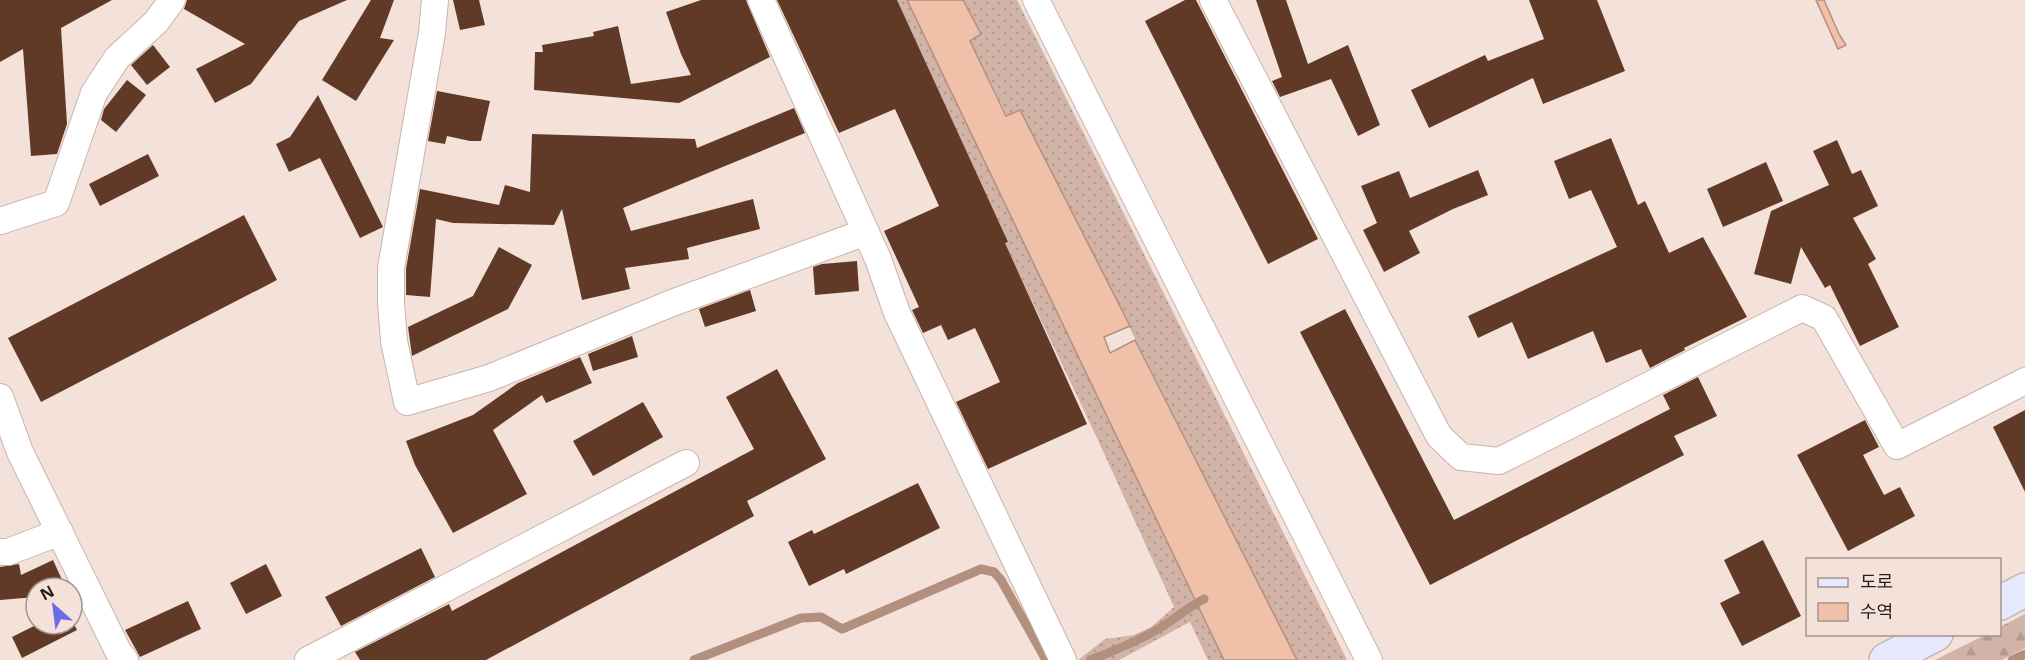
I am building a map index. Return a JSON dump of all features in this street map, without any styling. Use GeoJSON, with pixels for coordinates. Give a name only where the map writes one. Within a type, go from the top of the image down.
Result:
{"type":"FeatureCollection","features":[{"type":"Feature","properties":{"kind":"main road"},"geometry":{"type":"LineString","coordinates":[[2001,602],[2025,590]]}},
{"type":"Feature","properties":{"kind":"main road"},"geometry":{"type":"LineString","coordinates":[[1886,660],[1932,636]]}},
{"type":"Feature","properties":{"kind":"street"},"geometry":{"type":"LineString","coordinates":[[0,221],[56,203],[94,93],[117,58],[156,22],[172,0]]}},
{"type":"Feature","properties":{"kind":"street"},"geometry":{"type":"LineString","coordinates":[[435,0],[432,33],[390,268],[394,341],[407,402],[489,378],[672,303],[866,232]]}},
{"type":"Feature","properties":{"kind":"street"},"geometry":{"type":"LineString","coordinates":[[760,0],[878,259],[897,313],[1063,660]]}},
{"type":"Feature","properties":{"kind":"street"},"geometry":{"type":"LineString","coordinates":[[1036,0],[1369,660]]}},
{"type":"Feature","properties":{"kind":"street"},"geometry":{"type":"LineString","coordinates":[[1213,0],[1439,436],[1461,457],[1499,461],[1802,308],[1824,318],[1898,447],[2025,381]]}},
{"type":"Feature","properties":{"kind":"street"},"geometry":{"type":"LineString","coordinates":[[0,397],[20,452],[124,660]]}},
{"type":"Feature","properties":{"kind":"street"},"geometry":{"type":"LineString","coordinates":[[308,660],[686,463]]}},
{"type":"Feature","properties":{"kind":"street"},"geometry":{"type":"LineString","coordinates":[[0,552],[8,552],[60,532]]}},
{"type":"Feature","properties":{"kind":"green space"},"geometry":{"type":"Polygon","coordinates":[[[889,0],[907,0],[1224,660],[1208,660],[1190,622],[1119,660],[1078,660],[1105,639],[1134,635],[1151,627],[1174,607],[1097,438],[889,0]]]}},
{"type":"Feature","properties":{"kind":"green space"},"geometry":{"type":"Polygon","coordinates":[[[963,0],[1017,0],[1347,660],[1297,660],[1020,110],[1007,116],[970,40],[981,34],[963,0]]]}},
{"type":"Feature","properties":{"kind":"green space"},"geometry":{"type":"Polygon","coordinates":[[[2025,614],[2025,648],[2002,660],[1935,660],[1983,636],[2001,636],[2001,626],[2025,614]]]}},
{"type":"Feature","properties":{"kind":"water"},"geometry":{"type":"Polygon","coordinates":[[[907,0],[963,0],[981,34],[970,41],[1006,116],[1020,110],[1130,326],[1104,337],[1110,353],[1135,340],[1297,660],[1224,660],[907,0]]]}},
{"type":"Feature","properties":{"kind":"water"},"geometry":{"type":"Polygon","coordinates":[[[1816,0],[1824,0],[1846,45],[1838,49],[1816,0]]]}},
{"type":"Feature","properties":{"kind":"building"},"geometry":{"type":"Polygon","coordinates":[[[0,0],[112,0],[61,28],[67,124],[57,154],[31,156],[23,49],[0,62],[0,0]]]}},
{"type":"Feature","properties":{"kind":"building"},"geometry":{"type":"Polygon","coordinates":[[[187,0],[347,0],[299,21],[251,84],[215,103],[196,69],[245,44],[184,9],[187,0]]]}},
{"type":"Feature","properties":{"kind":"building"},"geometry":{"type":"Polygon","coordinates":[[[371,0],[394,0],[380,38],[394,40],[356,101],[322,80],[371,0]]]}},
{"type":"Feature","properties":{"kind":"building"},"geometry":{"type":"Polygon","coordinates":[[[453,0],[479,0],[485,25],[460,30],[453,0]]]}},
{"type":"Feature","properties":{"kind":"building"},"geometry":{"type":"Polygon","coordinates":[[[701,0],[746,0],[770,57],[679,103],[534,90],[535,52],[543,52],[542,45],[594,36],[593,32],[618,26],[631,84],[691,75],[666,12],[701,0]]]}},
{"type":"Feature","properties":{"kind":"building"},"geometry":{"type":"Polygon","coordinates":[[[777,0],[897,0],[1008,242],[1005,243],[1087,424],[988,469],[956,402],[1000,382],[975,328],[948,340],[941,325],[923,333],[912,310],[919,307],[884,231],[939,206],[895,109],[839,133],[777,0]]]}},
{"type":"Feature","properties":{"kind":"building"},"geometry":{"type":"Polygon","coordinates":[[[1185,0],[1196,0],[1318,239],[1268,264],[1145,21],[1185,0]]]}},
{"type":"Feature","properties":{"kind":"building"},"geometry":{"type":"Polygon","coordinates":[[[1256,0],[1286,0],[1308,64],[1348,45],[1380,125],[1358,136],[1331,79],[1280,97],[1272,81],[1282,77],[1256,0]]]}},
{"type":"Feature","properties":{"kind":"building"},"geometry":{"type":"Polygon","coordinates":[[[1529,0],[1597,0],[1625,71],[1543,104],[1533,78],[1429,128],[1411,90],[1485,55],[1488,61],[1544,39],[1529,0]]]}},
{"type":"Feature","properties":{"kind":"building"},"geometry":{"type":"Polygon","coordinates":[[[153,45],[170,67],[147,85],[131,65],[153,45]]]}},
{"type":"Feature","properties":{"kind":"building"},"geometry":{"type":"Polygon","coordinates":[[[127,80],[146,95],[116,132],[101,120],[104,109],[127,80]]]}},
{"type":"Feature","properties":{"kind":"building"},"geometry":{"type":"Polygon","coordinates":[[[437,91],[490,101],[481,141],[447,136],[445,144],[428,141],[437,91]]]}},
{"type":"Feature","properties":{"kind":"building"},"geometry":{"type":"Polygon","coordinates":[[[318,95],[383,227],[360,238],[320,158],[289,172],[276,144],[290,137],[318,95]]]}},
{"type":"Feature","properties":{"kind":"building"},"geometry":{"type":"Polygon","coordinates":[[[794,108],[805,133],[623,208],[631,231],[753,199],[760,229],[687,248],[689,259],[625,268],[630,289],[582,300],[562,209],[554,225],[453,223],[436,219],[430,297],[406,295],[406,269],[420,189],[499,205],[505,185],[530,192],[532,134],[695,139],[697,148],[794,108]]]}},
{"type":"Feature","properties":{"kind":"building"},"geometry":{"type":"Polygon","coordinates":[[[1611,138],[1638,205],[1645,201],[1669,253],[1703,237],[1747,317],[1684,348],[1685,350],[1650,368],[1641,349],[1606,363],[1593,331],[1528,359],[1512,322],[1478,338],[1468,316],[1617,247],[1591,190],[1569,199],[1554,161],[1611,138]]]}},
{"type":"Feature","properties":{"kind":"building"},"geometry":{"type":"Polygon","coordinates":[[[1837,140],[1852,174],[1861,170],[1878,206],[1853,218],[1876,259],[1868,264],[1899,327],[1860,346],[1830,285],[1825,288],[1801,247],[1791,284],[1754,274],[1771,211],[1829,185],[1813,151],[1837,140]]]}},
{"type":"Feature","properties":{"kind":"building"},"geometry":{"type":"Polygon","coordinates":[[[148,154],[159,176],[100,206],[89,184],[148,154]]]}},
{"type":"Feature","properties":{"kind":"building"},"geometry":{"type":"Polygon","coordinates":[[[1766,162],[1783,201],[1723,227],[1707,189],[1766,162]]]}},
{"type":"Feature","properties":{"kind":"building"},"geometry":{"type":"Polygon","coordinates":[[[1478,170],[1488,195],[1409,231],[1420,253],[1384,272],[1363,230],[1377,223],[1361,186],[1399,171],[1410,198],[1478,170]]]}},
{"type":"Feature","properties":{"kind":"building"},"geometry":{"type":"Polygon","coordinates":[[[244,215],[277,280],[41,402],[8,338],[244,215]]]}},
{"type":"Feature","properties":{"kind":"building"},"geometry":{"type":"Polygon","coordinates":[[[499,247],[532,265],[508,309],[412,356],[408,327],[473,296],[499,247]]]}},
{"type":"Feature","properties":{"kind":"building"},"geometry":{"type":"Polygon","coordinates":[[[857,261],[859,291],[815,295],[813,267],[857,261]]]}},
{"type":"Feature","properties":{"kind":"building"},"geometry":{"type":"Polygon","coordinates":[[[750,290],[756,311],[705,327],[699,309],[750,290]]]}},
{"type":"Feature","properties":{"kind":"building"},"geometry":{"type":"Polygon","coordinates":[[[1345,309],[1454,520],[1670,409],[1663,395],[1698,377],[1717,416],[1674,436],[1684,455],[1430,585],[1300,332],[1345,309]]]}},
{"type":"Feature","properties":{"kind":"building"},"geometry":{"type":"Polygon","coordinates":[[[632,336],[638,357],[593,371],[588,354],[632,336]]]}},
{"type":"Feature","properties":{"kind":"building"},"geometry":{"type":"Polygon","coordinates":[[[580,357],[592,383],[546,403],[542,395],[493,430],[527,494],[453,533],[415,465],[406,441],[473,415],[518,383],[580,357]]]}},
{"type":"Feature","properties":{"kind":"building"},"geometry":{"type":"Polygon","coordinates":[[[777,369],[826,459],[747,501],[754,516],[486,660],[360,660],[355,652],[449,604],[452,611],[754,449],[726,397],[777,369]]]}},
{"type":"Feature","properties":{"kind":"building"},"geometry":{"type":"Polygon","coordinates":[[[643,402],[663,437],[593,476],[573,441],[643,402]]]}},
{"type":"Feature","properties":{"kind":"building"},"geometry":{"type":"Polygon","coordinates":[[[2025,410],[2025,492],[1993,427],[2025,410]]]}},
{"type":"Feature","properties":{"kind":"building"},"geometry":{"type":"Polygon","coordinates":[[[1865,420],[1879,447],[1863,455],[1884,495],[1900,487],[1915,516],[1848,551],[1797,455],[1865,420]]]}},
{"type":"Feature","properties":{"kind":"building"},"geometry":{"type":"Polygon","coordinates":[[[918,483],[940,528],[846,574],[844,569],[809,586],[788,542],[812,530],[814,534],[918,483]]]}},
{"type":"Feature","properties":{"kind":"building"},"geometry":{"type":"Polygon","coordinates":[[[1763,540],[1801,616],[1742,646],[1720,603],[1740,593],[1724,560],[1763,540]]]}},
{"type":"Feature","properties":{"kind":"building"},"geometry":{"type":"Polygon","coordinates":[[[421,548],[435,577],[341,626],[325,597],[421,548]]]}},
{"type":"Feature","properties":{"kind":"building"},"geometry":{"type":"Polygon","coordinates":[[[53,560],[60,576],[24,576],[24,598],[0,600],[0,567],[19,564],[21,575],[53,560]]]}},
{"type":"Feature","properties":{"kind":"building"},"geometry":{"type":"Polygon","coordinates":[[[266,564],[282,596],[246,614],[230,583],[266,564]]]}},
{"type":"Feature","properties":{"kind":"building"},"geometry":{"type":"Polygon","coordinates":[[[188,601],[201,629],[140,657],[125,630],[188,601]]]}},
{"type":"Feature","properties":{"kind":"building"},"geometry":{"type":"Polygon","coordinates":[[[24,631],[24,636],[65,636],[22,658],[12,637],[24,631]]]}},
{"type":"Feature","properties":{"kind":"waterway"},"geometry":{"type":"LineString","coordinates":[[694,660],[801,618],[821,617],[842,629],[981,569],[994,572],[1001,580],[1046,660]]}},
{"type":"Feature","properties":{"kind":"waterway"},"geometry":{"type":"LineString","coordinates":[[1090,660],[1152,633],[1204,599]]}},
{"type":"Feature","properties":{"kind":"waterway"},"geometry":{"type":"LineString","coordinates":[[2012,660],[2025,654]]}}]}
